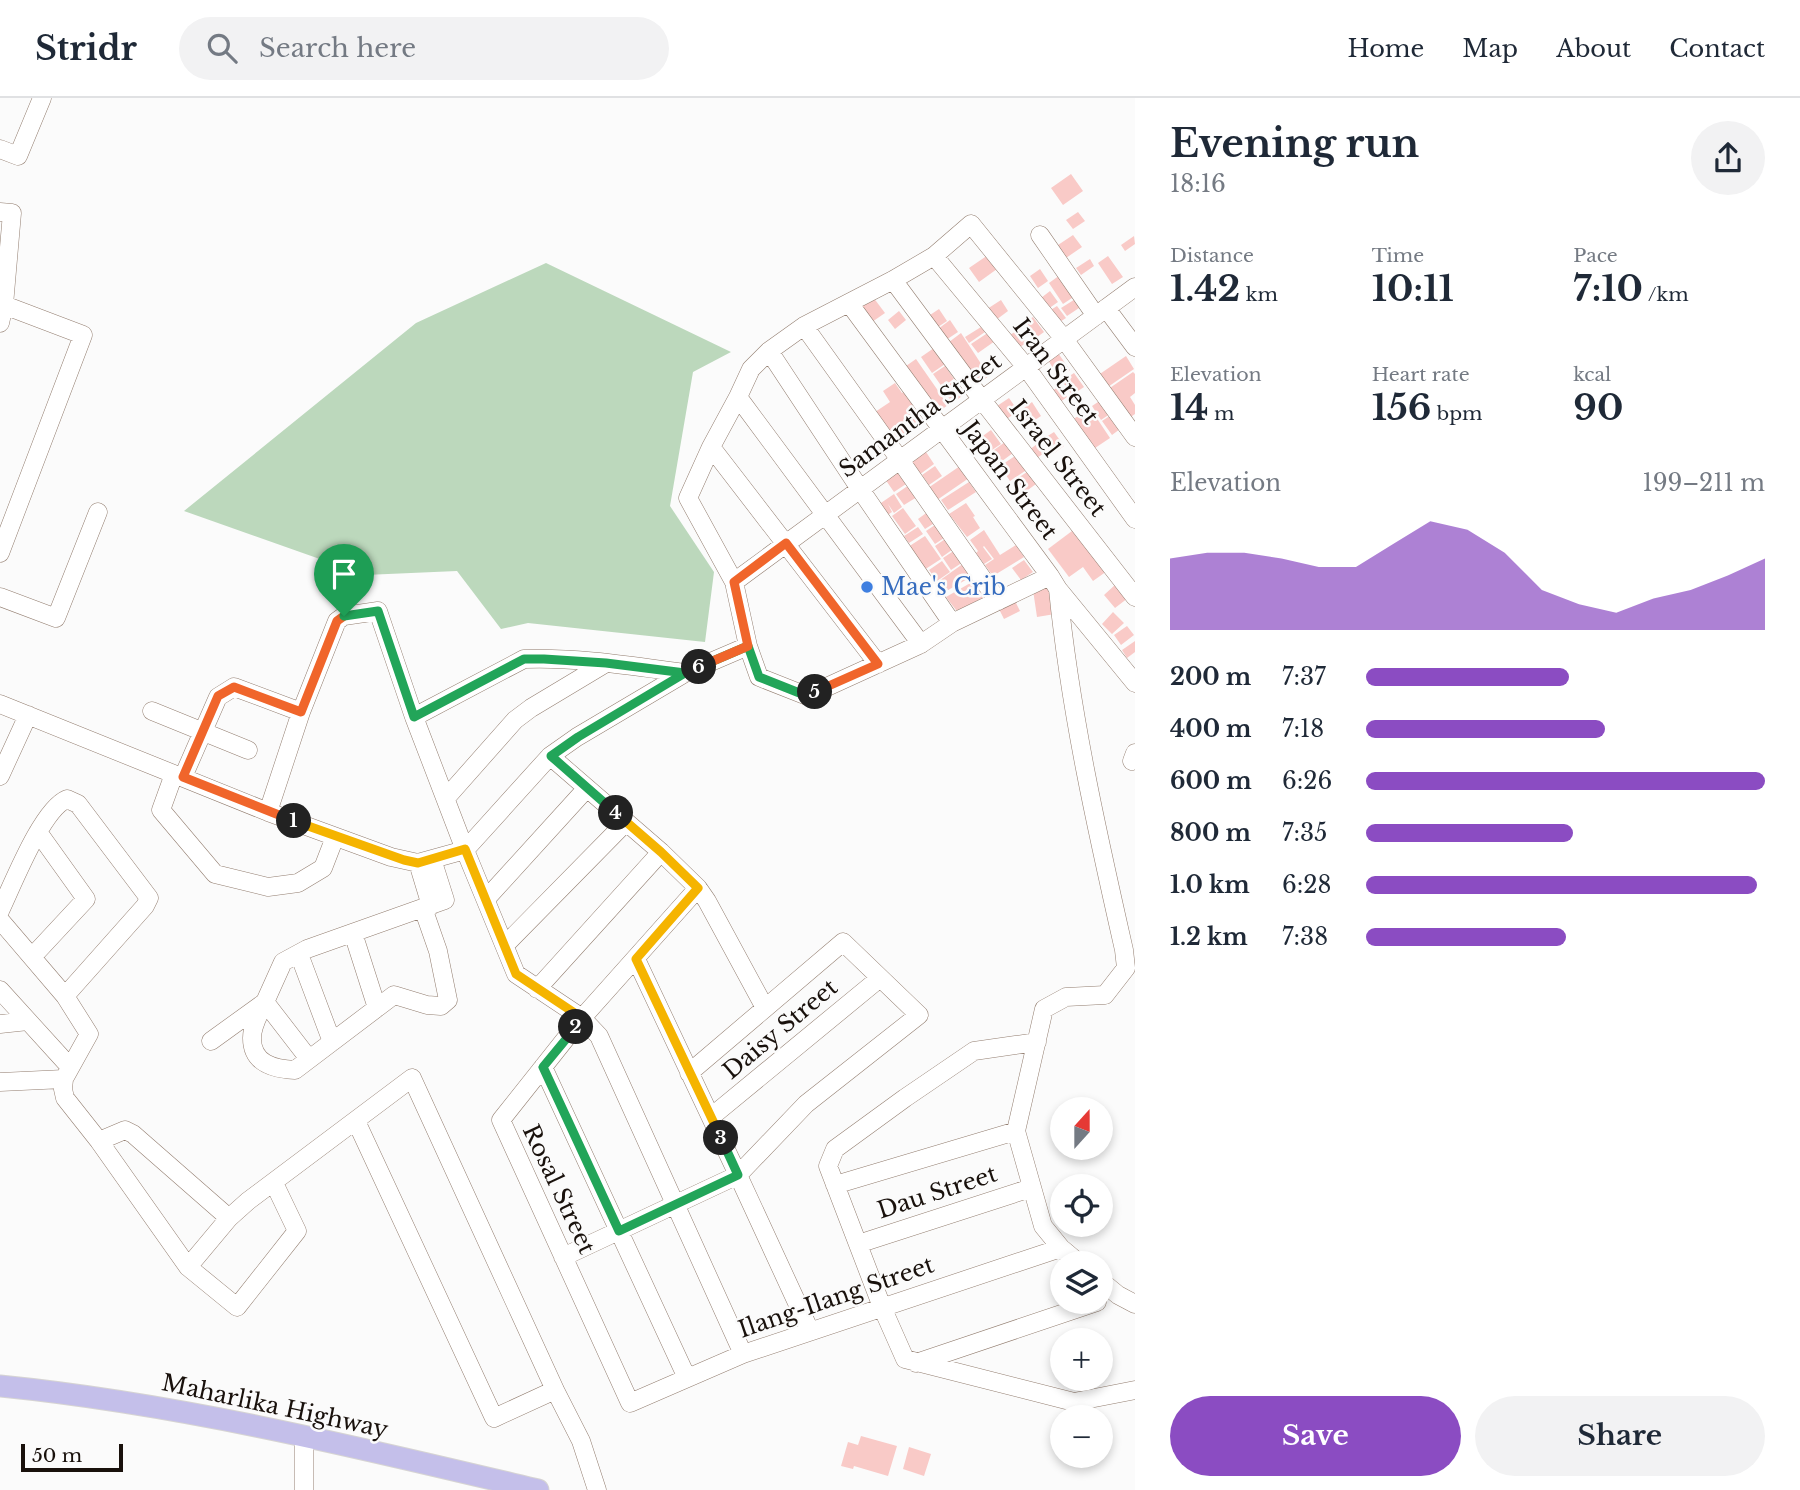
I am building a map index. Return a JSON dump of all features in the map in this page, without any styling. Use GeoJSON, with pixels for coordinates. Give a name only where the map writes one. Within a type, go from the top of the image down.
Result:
{"type":"FeatureCollection","features":[{"type":"Feature","properties":{"kind":"main road","name":"Maharlika Highway"},"geometry":{"type":"LineString","coordinates":[[0,1386],[60,1392],[228,1421],[538,1490]]}},
{"type":"Feature","properties":{"kind":"street"},"geometry":{"type":"LineString","coordinates":[[0,149],[18,156],[42,98]]}},
{"type":"Feature","properties":{"kind":"street"},"geometry":{"type":"LineString","coordinates":[[0,553],[83,335],[2,314],[6,212]]}},
{"type":"Feature","properties":{"kind":"street"},"geometry":{"type":"LineString","coordinates":[[1065,1251],[1043,1226],[1016,1131],[1044,1009],[1066,997],[1105,995],[1126,968],[1092,806],[1054,583],[998,601],[952,623],[921,644],[807,696],[759,677],[748,646],[734,582],[688,498],[751,369],[769,351],[804,326],[934,256],[971,224],[1064,340],[1135,437]]}},
{"type":"Feature","properties":{"kind":"street"},"geometry":{"type":"LineString","coordinates":[[1040,235],[1101,312],[1135,347]]}},
{"type":"Feature","properties":{"kind":"street","name":"Iran Street"},"geometry":{"type":"LineString","coordinates":[[934,256],[1026,368],[1135,519]]}},
{"type":"Feature","properties":{"kind":"street","name":"Israel Street"},"geometry":{"type":"LineString","coordinates":[[893,280],[1135,597]]}},
{"type":"Feature","properties":{"kind":"street","name":"Samantha Street"},"geometry":{"type":"LineString","coordinates":[[734,582],[1135,287]]}},
{"type":"Feature","properties":{"kind":"street","name":"Japan Street"},"geometry":{"type":"LineString","coordinates":[[849,303],[1054,583],[1135,683]]}},
{"type":"Feature","properties":{"kind":"street"},"geometry":{"type":"LineString","coordinates":[[804,326],[998,601]]}},
{"type":"Feature","properties":{"kind":"street"},"geometry":{"type":"LineString","coordinates":[[769,351],[952,623]]}},
{"type":"Feature","properties":{"kind":"street"},"geometry":{"type":"LineString","coordinates":[[738,397],[921,644]]}},
{"type":"Feature","properties":{"kind":"street"},"geometry":{"type":"LineString","coordinates":[[711,447],[878,664]]}},
{"type":"Feature","properties":{"kind":"street"},"geometry":{"type":"LineString","coordinates":[[0,597],[56,618],[98,512]]}},
{"type":"Feature","properties":{"kind":"street"},"geometry":{"type":"LineString","coordinates":[[268,812],[301,712],[337,621],[344,616],[378,611],[414,717],[516,974],[582,1018],[599,1036],[743,1354]]}},
{"type":"Feature","properties":{"kind":"street"},"geometry":{"type":"LineString","coordinates":[[0,704],[268,812],[391,857],[425,861],[465,849],[551,756],[578,737],[685,673],[748,646]]}},
{"type":"Feature","properties":{"kind":"street"},"geometry":{"type":"LineString","coordinates":[[414,717],[524,659],[606,663],[685,673]]}},
{"type":"Feature","properties":{"kind":"street"},"geometry":{"type":"LineString","coordinates":[[446,798],[515,720],[606,663]]}},
{"type":"Feature","properties":{"kind":"street"},"geometry":{"type":"LineString","coordinates":[[301,712],[234,687],[218,696],[203,732],[161,810],[215,874],[268,887],[298,883],[323,868],[335,836]]}},
{"type":"Feature","properties":{"kind":"street"},"geometry":{"type":"LineString","coordinates":[[152,711],[248,750]]}},
{"type":"Feature","properties":{"kind":"street"},"geometry":{"type":"LineString","coordinates":[[0,775],[28,715]]}},
{"type":"Feature","properties":{"kind":"street"},"geometry":{"type":"LineString","coordinates":[[551,756],[698,888],[765,1008]]}},
{"type":"Feature","properties":{"kind":"street"},"geometry":{"type":"LineString","coordinates":[[486,899],[587,788]]}},
{"type":"Feature","properties":{"kind":"street"},"geometry":{"type":"LineString","coordinates":[[2,904],[52,809],[67,799],[78,804],[149,898],[145,906],[65,996]]}},
{"type":"Feature","properties":{"kind":"street"},"geometry":{"type":"LineString","coordinates":[[505,946],[626,822]]}},
{"type":"Feature","properties":{"kind":"street"},"geometry":{"type":"LineString","coordinates":[[32,957],[86,899],[38,832]]}},
{"type":"Feature","properties":{"kind":"street"},"geometry":{"type":"LineString","coordinates":[[537,989],[661,852]]}},
{"type":"Feature","properties":{"kind":"street"},"geometry":{"type":"LineString","coordinates":[[425,861],[427,907],[448,1000],[441,1006],[394,995],[295,1070],[277,1069],[263,1062],[255,1050],[252,1038],[255,1023],[283,962],[306,949],[427,907]]}},
{"type":"Feature","properties":{"kind":"street","name":"Rosal Street"},"geometry":{"type":"LineString","coordinates":[[630,1403],[501,1120],[582,1018],[698,888]]}},
{"type":"Feature","properties":{"kind":"street"},"geometry":{"type":"LineString","coordinates":[[0,920],[65,996],[89,1034],[67,1073],[62,1088],[65,1098],[99,1141],[188,1267],[237,1307],[297,1231],[274,1183]]}},
{"type":"Feature","properties":{"kind":"street"},"geometry":{"type":"LineString","coordinates":[[353,933],[377,1008]]}},
{"type":"Feature","properties":{"kind":"street"},"geometry":{"type":"LineString","coordinates":[[563,1257],[738,1175],[806,1104],[919,1015],[843,942],[690,1073]]}},
{"type":"Feature","properties":{"kind":"street"},"geometry":{"type":"LineString","coordinates":[[299,954],[332,1042]]}},
{"type":"Feature","properties":{"kind":"street"},"geometry":{"type":"LineString","coordinates":[[636,959],[810,1331]]}},
{"type":"Feature","properties":{"kind":"street","name":"Daisy Street"},"geometry":{"type":"LineString","coordinates":[[711,1118],[880,978]]}},
{"type":"Feature","properties":{"kind":"street"},"geometry":{"type":"LineString","coordinates":[[0,990],[29,1021],[67,1073]]}},
{"type":"Feature","properties":{"kind":"street"},"geometry":{"type":"LineString","coordinates":[[211,1041],[265,1002]]}},
{"type":"Feature","properties":{"kind":"street"},"geometry":{"type":"LineString","coordinates":[[265,1002],[309,1059]]}},
{"type":"Feature","properties":{"kind":"street"},"geometry":{"type":"LineString","coordinates":[[0,1024],[29,1021]]}},
{"type":"Feature","properties":{"kind":"street"},"geometry":{"type":"LineString","coordinates":[[1037,1042],[974,1051],[835,1149],[828,1167],[905,1359],[1074,1402],[1135,1390]]}},
{"type":"Feature","properties":{"kind":"street"},"geometry":{"type":"LineString","coordinates":[[543,1067],[687,1378]]}},
{"type":"Feature","properties":{"kind":"street"},"geometry":{"type":"LineString","coordinates":[[0,1082],[67,1073]]}},
{"type":"Feature","properties":{"kind":"street"},"geometry":{"type":"LineString","coordinates":[[188,1267],[248,1201],[412,1078],[581,1441],[597,1490]]}},
{"type":"Feature","properties":{"kind":"street"},"geometry":{"type":"LineString","coordinates":[[356,1121],[494,1418],[555,1390]]}},
{"type":"Feature","properties":{"kind":"street"},"geometry":{"type":"LineString","coordinates":[[99,1141],[125,1130],[133,1134],[229,1219]]}},
{"type":"Feature","properties":{"kind":"street"},"geometry":{"type":"LineString","coordinates":[[835,1185],[1016,1131]]}},
{"type":"Feature","properties":{"kind":"street","name":"Dau Street"},"geometry":{"type":"LineString","coordinates":[[858,1244],[1031,1188]]}},
{"type":"Feature","properties":{"kind":"street","name":"Ilang-Ilang Street"},"geometry":{"type":"LineString","coordinates":[[630,1403],[743,1354],[1061,1248]]}},
{"type":"Feature","properties":{"kind":"street"},"geometry":{"type":"LineString","coordinates":[[1113,1300],[1135,1304]]}},
{"type":"Feature","properties":{"kind":"street"},"geometry":{"type":"LineString","coordinates":[[916,1363],[1061,1314]]}},
{"type":"Feature","properties":{"kind":"street"},"geometry":{"type":"LineString","coordinates":[[304,1437],[304,1490]]}},
{"type":"Feature","properties":{"kind":"green space"},"geometry":{"type":"Polygon","coordinates":[[[546,263],[731,352],[693,372],[670,506],[714,572],[705,642],[528,623],[501,629],[457,571],[365,575],[184,511],[416,323],[546,263]]]}},
{"type":"Feature","properties":{"kind":"building"},"geometry":{"type":"Polygon","coordinates":[[[1071,174],[1083,191],[1063,205],[1051,188],[1071,174]]]}},
{"type":"Feature","properties":{"kind":"building"},"geometry":{"type":"Polygon","coordinates":[[[1078,212],[1085,221],[1073,229],[1066,220],[1078,212]]]}},
{"type":"Feature","properties":{"kind":"building"},"geometry":{"type":"Polygon","coordinates":[[[1073,235],[1082,247],[1066,258],[1058,245],[1073,235]]]}},
{"type":"Feature","properties":{"kind":"building"},"geometry":{"type":"Polygon","coordinates":[[[1134,236],[1135,244],[1125,251],[1121,245],[1134,236]]]}},
{"type":"Feature","properties":{"kind":"building"},"geometry":{"type":"Polygon","coordinates":[[[988,255],[997,269],[979,282],[969,268],[988,255]]]}},
{"type":"Feature","properties":{"kind":"building"},"geometry":{"type":"Polygon","coordinates":[[[1108,256],[1123,277],[1112,284],[1098,263],[1108,256]]]}},
{"type":"Feature","properties":{"kind":"building"},"geometry":{"type":"Polygon","coordinates":[[[1090,259],[1094,266],[1081,275],[1076,268],[1090,259]]]}},
{"type":"Feature","properties":{"kind":"building"},"geometry":{"type":"Polygon","coordinates":[[[1040,269],[1048,281],[1038,288],[1030,276],[1040,269]]]}},
{"type":"Feature","properties":{"kind":"building"},"geometry":{"type":"Polygon","coordinates":[[[1060,275],[1075,296],[1063,304],[1049,283],[1060,275]]]}},
{"type":"Feature","properties":{"kind":"building"},"geometry":{"type":"Polygon","coordinates":[[[1050,291],[1058,302],[1048,309],[1041,298],[1050,291]]]}},
{"type":"Feature","properties":{"kind":"building"},"geometry":{"type":"Polygon","coordinates":[[[873,297],[885,313],[872,322],[860,306],[873,297]]]}},
{"type":"Feature","properties":{"kind":"building"},"geometry":{"type":"Polygon","coordinates":[[[1077,298],[1082,306],[1067,316],[1061,308],[1077,298]]]}},
{"type":"Feature","properties":{"kind":"building"},"geometry":{"type":"Polygon","coordinates":[[[1001,300],[1008,311],[992,323],[984,311],[1001,300]]]}},
{"type":"Feature","properties":{"kind":"building"},"geometry":{"type":"Polygon","coordinates":[[[1057,306],[1066,318],[1055,325],[1046,313],[1057,306]]]}},
{"type":"Feature","properties":{"kind":"building"},"geometry":{"type":"Polygon","coordinates":[[[939,309],[947,321],[935,329],[927,317],[939,309]]]}},
{"type":"Feature","properties":{"kind":"building"},"geometry":{"type":"Polygon","coordinates":[[[899,311],[906,320],[895,329],[888,320],[899,311]]]}},
{"type":"Feature","properties":{"kind":"building"},"geometry":{"type":"Polygon","coordinates":[[[1033,317],[1044,332],[1033,340],[1022,324],[1033,317]]]}},
{"type":"Feature","properties":{"kind":"building"},"geometry":{"type":"Polygon","coordinates":[[[950,320],[958,332],[946,340],[938,329],[950,320]]]}},
{"type":"Feature","properties":{"kind":"building"},"geometry":{"type":"Polygon","coordinates":[[[981,327],[985,332],[969,343],[965,337],[981,327]]]}},
{"type":"Feature","properties":{"kind":"building"},"geometry":{"type":"Polygon","coordinates":[[[1018,330],[1026,343],[1014,351],[1005,338],[1018,330]]]}},
{"type":"Feature","properties":{"kind":"building"},"geometry":{"type":"Polygon","coordinates":[[[989,332],[995,341],[978,353],[971,344],[989,332]]]}},
{"type":"Feature","properties":{"kind":"building"},"geometry":{"type":"Polygon","coordinates":[[[961,333],[989,376],[975,386],[949,342],[961,333]]]}},
{"type":"Feature","properties":{"kind":"building"},"geometry":{"type":"Polygon","coordinates":[[[934,348],[945,364],[932,373],[921,357],[934,348]]]}},
{"type":"Feature","properties":{"kind":"building"},"geometry":{"type":"Polygon","coordinates":[[[1058,353],[1070,370],[1059,378],[1048,360],[1058,353]]]}},
{"type":"Feature","properties":{"kind":"building"},"geometry":{"type":"Polygon","coordinates":[[[1126,356],[1134,369],[1102,391],[1094,378],[1126,356]]]}},
{"type":"Feature","properties":{"kind":"building"},"geometry":{"type":"Polygon","coordinates":[[[916,359],[948,405],[934,415],[906,366],[916,359]]]}},
{"type":"Feature","properties":{"kind":"building"},"geometry":{"type":"Polygon","coordinates":[[[945,366],[954,379],[942,387],[933,374],[945,366]]]}},
{"type":"Feature","properties":{"kind":"building"},"geometry":{"type":"Polygon","coordinates":[[[1133,372],[1135,393],[1130,397],[1135,405],[1135,414],[1126,420],[1104,392],[1133,372]]]}},
{"type":"Feature","properties":{"kind":"building"},"geometry":{"type":"Polygon","coordinates":[[[1074,373],[1084,387],[1072,395],[1062,381],[1074,373]]]}},
{"type":"Feature","properties":{"kind":"building"},"geometry":{"type":"Polygon","coordinates":[[[955,380],[965,394],[952,403],[943,389],[955,380]]]}},
{"type":"Feature","properties":{"kind":"building"},"geometry":{"type":"Polygon","coordinates":[[[895,383],[902,393],[905,391],[926,421],[894,444],[875,412],[890,402],[883,391],[895,383]]]}},
{"type":"Feature","properties":{"kind":"building"},"geometry":{"type":"Polygon","coordinates":[[[1059,386],[1067,397],[1056,405],[1048,394],[1059,386]]]}},
{"type":"Feature","properties":{"kind":"building"},"geometry":{"type":"Polygon","coordinates":[[[1009,398],[1018,411],[1004,421],[994,408],[1009,398]]]}},
{"type":"Feature","properties":{"kind":"building"},"geometry":{"type":"Polygon","coordinates":[[[1104,398],[1113,412],[1101,420],[1092,406],[1104,398]]]}},
{"type":"Feature","properties":{"kind":"building"},"geometry":{"type":"Polygon","coordinates":[[[1032,402],[1041,416],[1029,424],[1020,411],[1032,402]]]}},
{"type":"Feature","properties":{"kind":"building"},"geometry":{"type":"Polygon","coordinates":[[[1090,408],[1110,438],[1092,450],[1072,420],[1090,408]]]}},
{"type":"Feature","properties":{"kind":"building"},"geometry":{"type":"Polygon","coordinates":[[[1114,413],[1124,426],[1112,435],[1102,421],[1114,413]]]}},
{"type":"Feature","properties":{"kind":"building"},"geometry":{"type":"Polygon","coordinates":[[[991,430],[1001,444],[989,452],[980,438],[991,430]]]}},
{"type":"Feature","properties":{"kind":"building"},"geometry":{"type":"Polygon","coordinates":[[[1054,432],[1064,446],[1053,454],[1043,439],[1054,432]]]}},
{"type":"Feature","properties":{"kind":"building"},"geometry":{"type":"Polygon","coordinates":[[[1005,442],[1013,453],[998,464],[990,453],[1005,442]]]}},
{"type":"Feature","properties":{"kind":"building"},"geometry":{"type":"Polygon","coordinates":[[[1040,442],[1046,452],[1032,461],[1026,452],[1040,442]]]}},
{"type":"Feature","properties":{"kind":"building"},"geometry":{"type":"Polygon","coordinates":[[[926,452],[934,464],[919,475],[910,462],[926,452]]]}},
{"type":"Feature","properties":{"kind":"building"},"geometry":{"type":"Polygon","coordinates":[[[1018,454],[1028,469],[1010,481],[1000,466],[1018,454]]]}},
{"type":"Feature","properties":{"kind":"building"},"geometry":{"type":"Polygon","coordinates":[[[935,466],[942,476],[929,485],[922,475],[935,466]]]}},
{"type":"Feature","properties":{"kind":"building"},"geometry":{"type":"Polygon","coordinates":[[[960,466],[969,478],[937,500],[928,488],[960,466]]]}},
{"type":"Feature","properties":{"kind":"building"},"geometry":{"type":"Polygon","coordinates":[[[897,470],[906,484],[894,492],[885,479],[897,470]]]}},
{"type":"Feature","properties":{"kind":"building"},"geometry":{"type":"Polygon","coordinates":[[[1027,472],[1036,484],[1021,495],[1012,482],[1027,472]]]}},
{"type":"Feature","properties":{"kind":"building"},"geometry":{"type":"Polygon","coordinates":[[[969,482],[976,492],[948,510],[941,500],[969,482]]]}},
{"type":"Feature","properties":{"kind":"building"},"geometry":{"type":"Polygon","coordinates":[[[909,485],[917,497],[904,505],[896,494],[909,485]]]}},
{"type":"Feature","properties":{"kind":"building"},"geometry":{"type":"Polygon","coordinates":[[[894,494],[902,507],[894,513],[888,504],[892,512],[886,516],[878,505],[894,494]]]}},
{"type":"Feature","properties":{"kind":"building"},"geometry":{"type":"Polygon","coordinates":[[[966,503],[980,528],[967,537],[949,514],[966,503]]]}},
{"type":"Feature","properties":{"kind":"building"},"geometry":{"type":"Polygon","coordinates":[[[903,508],[916,526],[905,534],[892,516],[903,508]]]}},
{"type":"Feature","properties":{"kind":"building"},"geometry":{"type":"Polygon","coordinates":[[[929,511],[936,522],[925,529],[918,519],[929,511]]]}},
{"type":"Feature","properties":{"kind":"building"},"geometry":{"type":"Polygon","coordinates":[[[938,523],[947,536],[935,544],[926,531],[938,523]]]}},
{"type":"Feature","properties":{"kind":"building"},"geometry":{"type":"Polygon","coordinates":[[[918,527],[923,534],[909,543],[904,536],[918,527]]]}},
{"type":"Feature","properties":{"kind":"building"},"geometry":{"type":"Polygon","coordinates":[[[1076,528],[1107,571],[1093,581],[1083,567],[1069,577],[1048,549],[1076,528]]]}},
{"type":"Feature","properties":{"kind":"building"},"geometry":{"type":"Polygon","coordinates":[[[984,530],[1000,555],[1016,545],[1024,557],[993,576],[985,565],[994,559],[984,546],[992,559],[984,564],[970,540],[984,530]]]}},
{"type":"Feature","properties":{"kind":"building"},"geometry":{"type":"Polygon","coordinates":[[[925,536],[941,559],[924,570],[908,547],[925,536]]]}},
{"type":"Feature","properties":{"kind":"building"},"geometry":{"type":"Polygon","coordinates":[[[948,537],[956,547],[942,557],[935,546],[948,537]]]}},
{"type":"Feature","properties":{"kind":"building"},"geometry":{"type":"Polygon","coordinates":[[[958,548],[966,560],[951,570],[943,558],[958,548]]]}},
{"type":"Feature","properties":{"kind":"building"},"geometry":{"type":"Polygon","coordinates":[[[1024,560],[1033,572],[1021,580],[1012,568],[1024,560]]]}},
{"type":"Feature","properties":{"kind":"building"},"geometry":{"type":"Polygon","coordinates":[[[942,561],[950,572],[937,581],[929,570],[942,561]]]}},
{"type":"Feature","properties":{"kind":"building"},"geometry":{"type":"Polygon","coordinates":[[[967,561],[976,574],[943,593],[936,583],[967,561]]]}},
{"type":"Feature","properties":{"kind":"building"},"geometry":{"type":"Polygon","coordinates":[[[979,578],[989,594],[961,611],[956,610],[946,597],[979,578]]]}},
{"type":"Feature","properties":{"kind":"building"},"geometry":{"type":"Polygon","coordinates":[[[1116,584],[1128,598],[1115,608],[1104,595],[1116,584]]]}},
{"type":"Feature","properties":{"kind":"building"},"geometry":{"type":"Polygon","coordinates":[[[1050,587],[1055,614],[1037,617],[1033,590],[1050,587]]]}},
{"type":"Feature","properties":{"kind":"building"},"geometry":{"type":"Polygon","coordinates":[[[1014,599],[1020,611],[1004,619],[998,607],[1014,599]]]}},
{"type":"Feature","properties":{"kind":"building"},"geometry":{"type":"Polygon","coordinates":[[[1113,612],[1124,623],[1112,634],[1102,624],[1113,612]]]}},
{"type":"Feature","properties":{"kind":"building"},"geometry":{"type":"Polygon","coordinates":[[[1127,626],[1134,635],[1121,645],[1114,635],[1127,626]]]}},
{"type":"Feature","properties":{"kind":"building"},"geometry":{"type":"Polygon","coordinates":[[[1135,641],[1135,652],[1127,658],[1122,650],[1135,641]]]}},
{"type":"Feature","properties":{"kind":"building"},"geometry":{"type":"Polygon","coordinates":[[[861,1436],[897,1446],[888,1476],[854,1466],[853,1469],[841,1466],[848,1442],[858,1445],[861,1436]]]}},
{"type":"Feature","properties":{"kind":"building"},"geometry":{"type":"Polygon","coordinates":[[[909,1447],[931,1454],[924,1476],[903,1469],[909,1447]]]}},
{"type":"Feature","properties":{"kind":"place","name":"Mae's Crib"},"geometry":{"type":"Point","coordinates":[867,587]}},
{"type":"Feature","properties":{"kind":"route"},"geometry":{"type":"LineString","coordinates":[[344,616],[337,621],[301,712],[234,687],[218,696],[183,777],[268,812],[391,857],[418,863],[465,849],[516,974],[582,1018],[543,1067],[619,1231],[738,1175],[636,959],[698,888],[551,756],[685,673],[748,646],[759,677],[807,696],[878,664],[786,543],[734,582],[748,646],[685,673],[606,663],[524,659],[414,717],[378,611],[344,616]]}}]}
